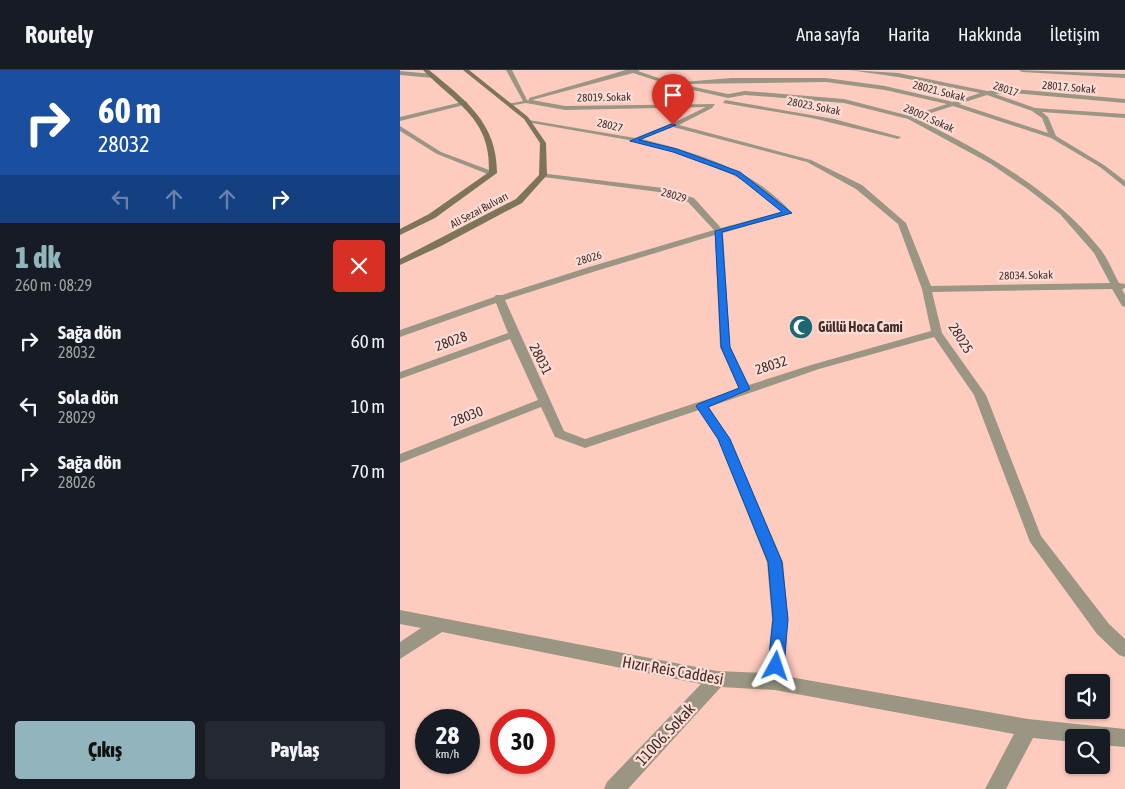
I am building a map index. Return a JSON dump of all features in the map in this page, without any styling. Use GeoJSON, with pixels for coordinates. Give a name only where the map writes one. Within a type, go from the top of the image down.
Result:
{"type":"FeatureCollection","features":[{"type":"Feature","properties":{"kind":"main road","name":"Ali Sezai Bulvarı"},"geometry":{"type":"LineString","coordinates":[[400,232],[432,216],[493,173],[492,150],[482,123],[466,103],[426,70]]}},
{"type":"Feature","properties":{"kind":"main road"},"geometry":{"type":"LineString","coordinates":[[466,70],[509,104],[528,122],[543,143],[543,175]]}},
{"type":"Feature","properties":{"kind":"main road","name":"Ali Sezai Bulvarı"},"geometry":{"type":"LineString","coordinates":[[400,262],[519,201],[543,175]]}},
{"type":"Feature","properties":{"kind":"street"},"geometry":{"type":"LineString","coordinates":[[508,70],[526,101],[630,70],[652,70]]}},
{"type":"Feature","properties":{"kind":"street","name":"28007. Sokak"},"geometry":{"type":"LineString","coordinates":[[630,70],[726,100],[745,93],[811,97],[844,101],[910,118],[993,163],[1032,188],[1063,212],[1098,252],[1120,286],[1125,304]]}},
{"type":"Feature","properties":{"kind":"street","name":"28017"},"geometry":{"type":"LineString","coordinates":[[852,70],[898,76],[987,93],[1034,110],[1125,116]]}},
{"type":"Feature","properties":{"kind":"street"},"geometry":{"type":"LineString","coordinates":[[1022,70],[1125,76]]}},
{"type":"Feature","properties":{"kind":"street"},"geometry":{"type":"LineString","coordinates":[[400,73],[433,76]]}},
{"type":"Feature","properties":{"kind":"street","name":"28021. Sokak"},"geometry":{"type":"LineString","coordinates":[[669,83],[813,77],[886,88],[953,104],[1053,137],[1102,166],[1125,185]]}},
{"type":"Feature","properties":{"kind":"street","name":"28017. Sokak"},"geometry":{"type":"LineString","coordinates":[[987,93],[1012,91],[1125,101]]}},
{"type":"Feature","properties":{"kind":"street"},"geometry":{"type":"LineString","coordinates":[[910,118],[987,93]]}},
{"type":"Feature","properties":{"kind":"street"},"geometry":{"type":"LineString","coordinates":[[632,141],[673,125],[726,100]]}},
{"type":"Feature","properties":{"kind":"street","name":"28023. Sokak"},"geometry":{"type":"LineString","coordinates":[[726,100],[848,123],[898,136]]}},
{"type":"Feature","properties":{"kind":"street","name":"28019. Sokak"},"geometry":{"type":"LineString","coordinates":[[509,104],[526,101],[565,108],[713,105]]}},
{"type":"Feature","properties":{"kind":"street"},"geometry":{"type":"LineString","coordinates":[[400,119],[466,103]]}},
{"type":"Feature","properties":{"kind":"street"},"geometry":{"type":"LineString","coordinates":[[1034,110],[1044,117],[1053,137]]}},
{"type":"Feature","properties":{"kind":"street","name":"28027"},"geometry":{"type":"LineString","coordinates":[[528,122],[598,131],[675,151],[738,174],[788,213]]}},
{"type":"Feature","properties":{"kind":"street","name":"28025"},"geometry":{"type":"LineString","coordinates":[[673,125],[809,161],[859,187],[902,223],[927,289],[937,332],[980,395],[1035,538],[1102,630],[1125,650]]}},
{"type":"Feature","properties":{"kind":"street"},"geometry":{"type":"LineString","coordinates":[[400,128],[439,153],[493,173]]}},
{"type":"Feature","properties":{"kind":"street","name":"28029"},"geometry":{"type":"LineString","coordinates":[[543,175],[660,190],[692,200],[718,231]]}},
{"type":"Feature","properties":{"kind":"street","name":"28026"},"geometry":{"type":"LineString","coordinates":[[400,334],[498,298],[718,231],[788,213]]}},
{"type":"Feature","properties":{"kind":"street"},"geometry":{"type":"LineString","coordinates":[[718,231],[726,347],[745,389]]}},
{"type":"Feature","properties":{"kind":"street","name":"28034. Sokak"},"geometry":{"type":"LineString","coordinates":[[927,289],[1120,286]]}},
{"type":"Feature","properties":{"kind":"street","name":"28031"},"geometry":{"type":"LineString","coordinates":[[498,298],[512,335],[546,401],[559,434]]}},
{"type":"Feature","properties":{"kind":"street","name":"28032"},"geometry":{"type":"LineString","coordinates":[[559,434],[586,444],[702,406],[745,389],[937,332]]}},
{"type":"Feature","properties":{"kind":"street","name":"28028"},"geometry":{"type":"LineString","coordinates":[[400,376],[512,335]]}},
{"type":"Feature","properties":{"kind":"street","name":"28030"},"geometry":{"type":"LineString","coordinates":[[400,459],[546,401]]}},
{"type":"Feature","properties":{"kind":"street"},"geometry":{"type":"LineString","coordinates":[[702,406],[724,439],[775,562],[780,619],[775,682]]}},
{"type":"Feature","properties":{"kind":"street","name":"Hızır Reis Caddesi"},"geometry":{"type":"LineString","coordinates":[[400,617],[438,626],[717,679],[775,682],[1028,728],[1125,738]]}},
{"type":"Feature","properties":{"kind":"street"},"geometry":{"type":"LineString","coordinates":[[400,651],[438,626]]}},
{"type":"Feature","properties":{"kind":"street","name":"11006. Sokak"},"geometry":{"type":"LineString","coordinates":[[614,789],[717,679]]}},
{"type":"Feature","properties":{"kind":"street"},"geometry":{"type":"LineString","coordinates":[[995,789],[1028,728]]}},
{"type":"Feature","properties":{"kind":"place","name":"Güllü Hoca Cami"},"geometry":{"type":"Point","coordinates":[801,327]}},
{"type":"Feature","properties":{"kind":"route"},"geometry":{"type":"LineString","coordinates":[[673,125],[632,141],[675,151],[738,174],[788,213],[718,231],[726,347],[745,389],[702,406],[724,439],[775,562],[780,619],[776,666]]}}]}
